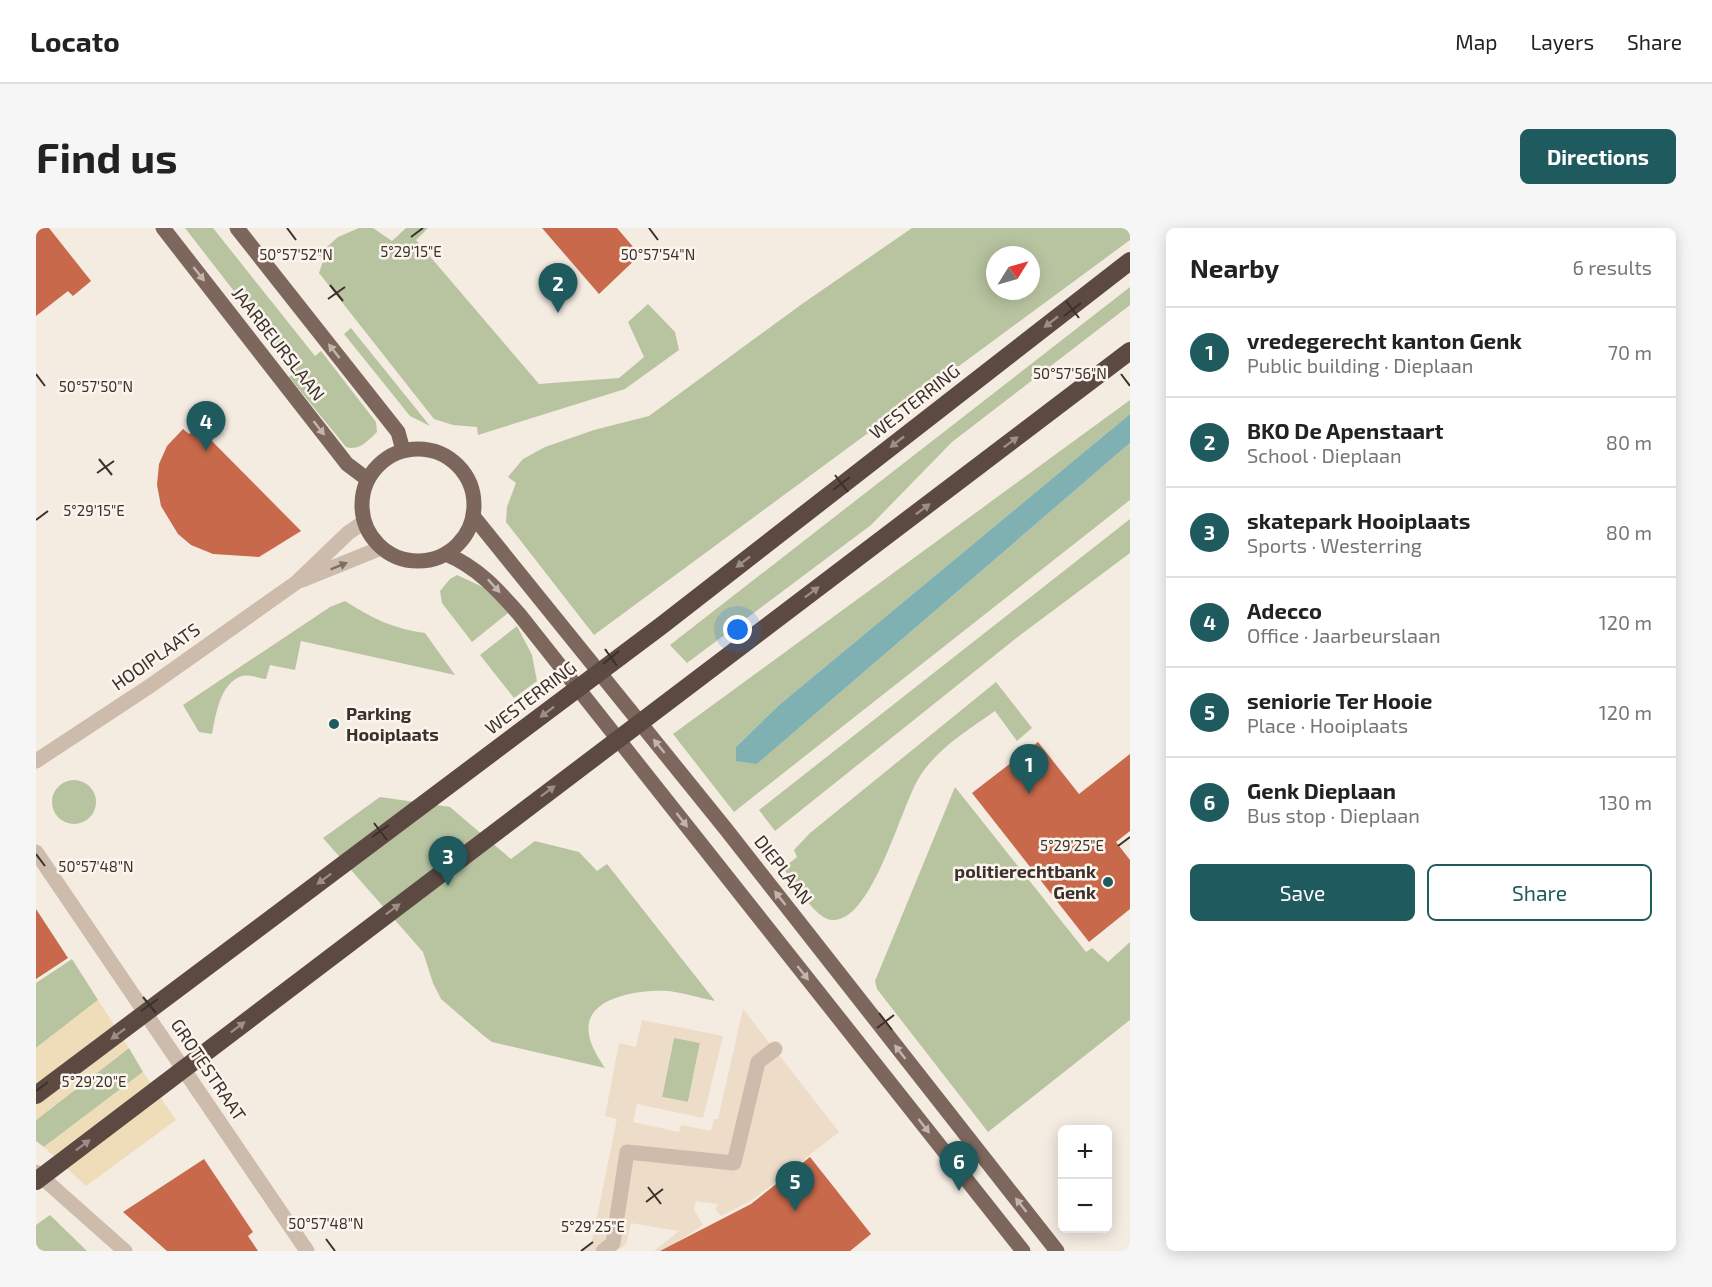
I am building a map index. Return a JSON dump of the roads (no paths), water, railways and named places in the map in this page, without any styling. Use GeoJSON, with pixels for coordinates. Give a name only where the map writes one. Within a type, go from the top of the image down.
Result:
{"type":"FeatureCollection","features":[{"type":"Feature","properties":{"kind":"highway","name":"WESTERRING"},"geometry":{"type":"LineString","coordinates":[[36,1095],[662,626],[1130,261]]}},
{"type":"Feature","properties":{"kind":"highway"},"geometry":{"type":"LineString","coordinates":[[36,1181],[1130,351]]}},
{"type":"Feature","properties":{"kind":"main road","name":"JAARBEURSLAAN"},"geometry":{"type":"LineString","coordinates":[[163,228],[348,464],[367,479]]}},
{"type":"Feature","properties":{"kind":"main road"},"geometry":{"type":"LineString","coordinates":[[237,228],[398,432],[404,450]]}},
{"type":"Feature","properties":{"kind":"main road"},"geometry":{"type":"LineString","coordinates":[[420,448],[436,451],[457,465],[471,484],[474,500],[473,516],[468,531],[459,544],[446,554],[430,560],[413,561],[396,557],[381,548],[364,522],[361,498],[367,479],[376,466],[389,456],[404,450],[420,448]]}},
{"type":"Feature","properties":{"kind":"main road","name":"DIEPLAAN"},"geometry":{"type":"LineString","coordinates":[[473,516],[732,837],[1057,1251]]}},
{"type":"Feature","properties":{"kind":"main road"},"geometry":{"type":"LineString","coordinates":[[446,554],[465,562],[489,580],[519,614],[1023,1251]]}},
{"type":"Feature","properties":{"kind":"street","name":"HOOIPLAATS"},"geometry":{"type":"LineString","coordinates":[[36,761],[150,686],[297,582],[348,533],[364,522]]}},
{"type":"Feature","properties":{"kind":"street","name":"HOOIPLAATS"},"geometry":{"type":"LineString","coordinates":[[297,582],[381,548]]}},
{"type":"Feature","properties":{"kind":"street","name":"GROTESTRAAT"},"geometry":{"type":"LineString","coordinates":[[36,852],[307,1251]]}},
{"type":"Feature","properties":{"kind":"street"},"geometry":{"type":"LineString","coordinates":[[603,1251],[613,1243],[627,1152],[734,1163],[758,1062],[775,1049]]}},
{"type":"Feature","properties":{"kind":"street"},"geometry":{"type":"LineString","coordinates":[[36,1172],[125,1251]]}},
{"type":"Feature","properties":{"kind":"water"},"geometry":{"type":"Polygon","coordinates":[[[1130,414],[1130,443],[757,764],[736,761],[736,747],[779,705],[1130,414]]]}},
{"type":"Feature","properties":{"kind":"place","name":"BKO De Apenstaart"},"geometry":{"type":"Point","coordinates":[558,313]}},
{"type":"Feature","properties":{"kind":"place","name":"Adecco"},"geometry":{"type":"Point","coordinates":[206,451]}},
{"type":"Feature","properties":{"kind":"place","name":"Parking Hooiplaats"},"geometry":{"type":"Point","coordinates":[334,724]}},
{"type":"Feature","properties":{"kind":"place","name":"vredegerecht kanton Genk"},"geometry":{"type":"Point","coordinates":[1029,794]}},
{"type":"Feature","properties":{"kind":"place","name":"politierechtbank Genk"},"geometry":{"type":"Point","coordinates":[1108,882]}},
{"type":"Feature","properties":{"kind":"place","name":"skatepark Hooiplaats"},"geometry":{"type":"Point","coordinates":[448,886]}},
{"type":"Feature","properties":{"kind":"place","name":"Genk Dieplaan"},"geometry":{"type":"Point","coordinates":[959,1191]}},
{"type":"Feature","properties":{"kind":"place","name":"seniorie Ter Hooie"},"geometry":{"type":"Point","coordinates":[795,1211]}}]}
